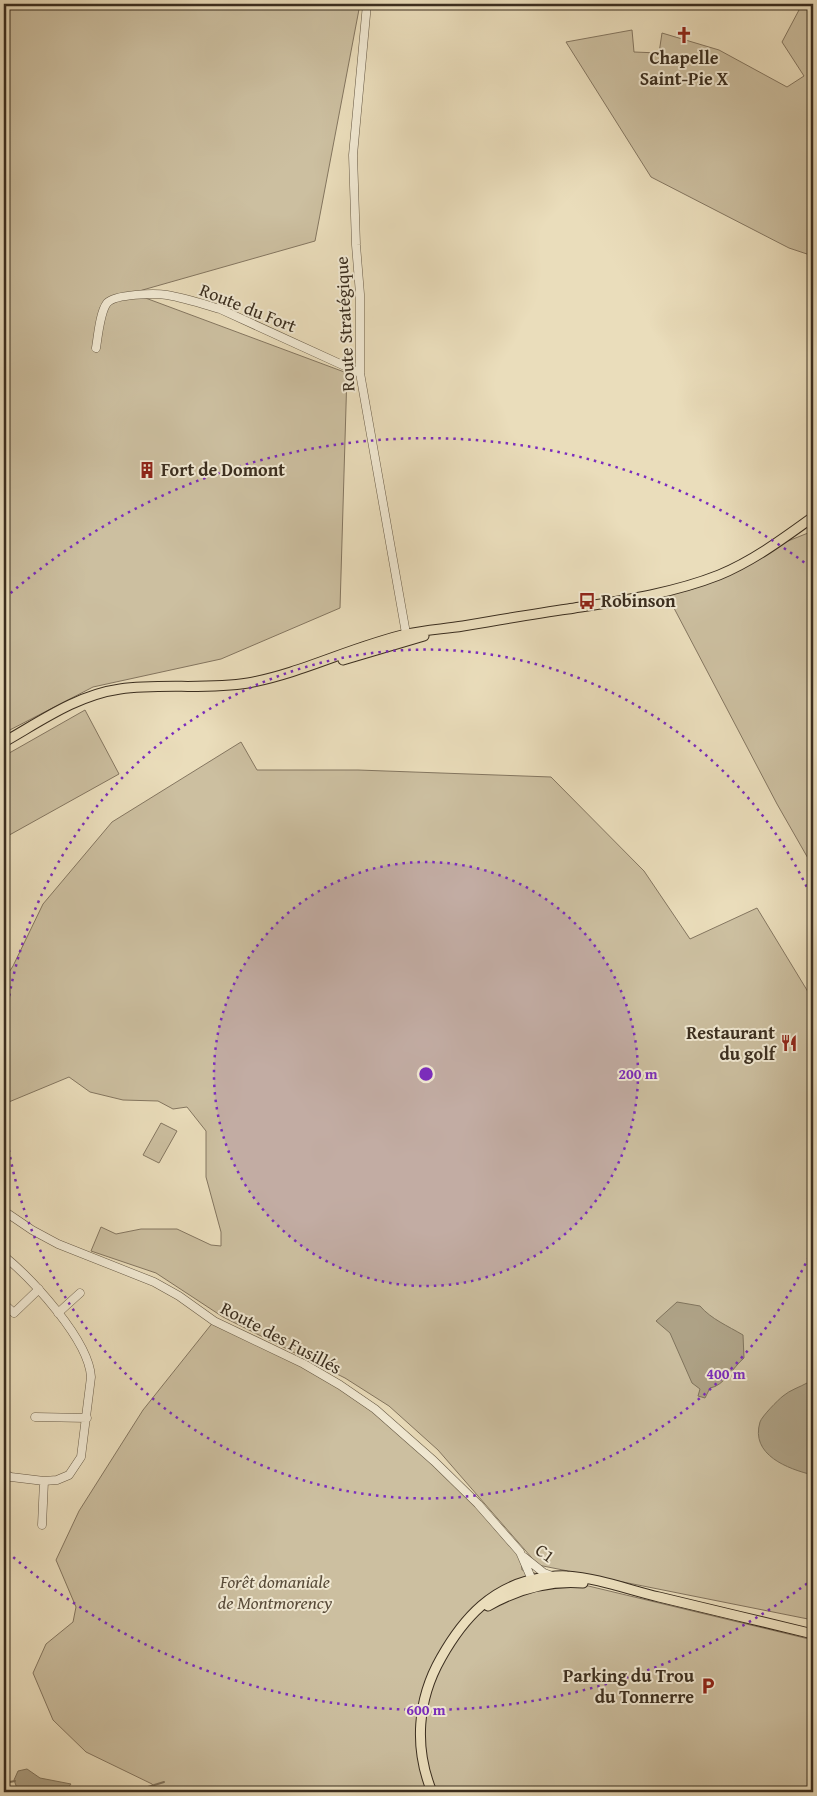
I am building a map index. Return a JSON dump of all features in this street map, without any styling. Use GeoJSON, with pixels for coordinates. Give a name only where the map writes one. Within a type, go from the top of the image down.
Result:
{"type":"FeatureCollection","features":[{"type":"Feature","properties":{"kind":"main road"},"geometry":{"type":"LineString","coordinates":[[4,742],[82,698],[103,692],[148,686],[230,685],[255,682],[407,637],[460,626],[649,595],[700,582],[738,566],[813,517]]}},
{"type":"Feature","properties":{"kind":"main road"},"geometry":{"type":"LineString","coordinates":[[432,1792],[421,1758],[422,1714],[425,1698],[435,1671],[451,1642],[469,1618],[533,1583],[554,1576],[588,1579],[634,1592],[813,1634]]}},
{"type":"Feature","properties":{"kind":"main road"},"geometry":{"type":"LineString","coordinates":[[533,1583],[576,1583],[634,1592]]}},
{"type":"Feature","properties":{"kind":"street","name":"Route Stratégique"},"geometry":{"type":"LineString","coordinates":[[367,4],[353,155],[355,236],[360,294],[360,373],[407,637]]}},
{"type":"Feature","properties":{"kind":"street","name":"Route du Fort"},"geometry":{"type":"LineString","coordinates":[[96,348],[104,309],[110,300],[124,296],[165,295],[220,309],[360,373]]}},
{"type":"Feature","properties":{"kind":"street","name":"Route des Fusillés"},"geometry":{"type":"LineString","coordinates":[[4,1211],[32,1230],[58,1244],[154,1282],[214,1320],[290,1356],[340,1385],[374,1410],[434,1461],[478,1504],[520,1552],[533,1583]]}},
{"type":"Feature","properties":{"kind":"street"},"geometry":{"type":"LineString","coordinates":[[4,1256],[39,1289],[58,1313],[85,1354],[90,1367],[91,1377],[81,1457],[76,1468],[69,1475],[57,1480],[44,1481],[11,1477],[4,1474]]}},
{"type":"Feature","properties":{"kind":"street"},"geometry":{"type":"LineString","coordinates":[[4,1304],[14,1313],[39,1289]]}},
{"type":"Feature","properties":{"kind":"street"},"geometry":{"type":"LineString","coordinates":[[58,1313],[80,1293]]}},
{"type":"Feature","properties":{"kind":"street"},"geometry":{"type":"LineString","coordinates":[[35,1417],[86,1418]]}},
{"type":"Feature","properties":{"kind":"street"},"geometry":{"type":"LineString","coordinates":[[42,1525],[44,1481]]}},
{"type":"Feature","properties":{"kind":"street","name":"C1"},"geometry":{"type":"LineString","coordinates":[[520,1552],[531,1564],[544,1573],[554,1576]]}},
{"type":"Feature","properties":{"kind":"street","name":"C1"},"geometry":{"type":"LineString","coordinates":[[531,1564],[533,1583]]}},
{"type":"Feature","properties":{"kind":"green space"},"geometry":{"type":"Polygon","coordinates":[[[4,4],[360,4],[315,241],[132,293],[347,373],[340,608],[221,659],[93,687],[4,733],[4,4]]]}},
{"type":"Feature","properties":{"kind":"green space"},"geometry":{"type":"Polygon","coordinates":[[[792,4],[813,4],[813,256],[789,248],[651,177],[566,42],[632,30],[634,52],[659,53],[662,33],[719,50],[787,87],[804,76],[782,42],[799,10],[792,4]]]}},
{"type":"Feature","properties":{"kind":"green space"},"geometry":{"type":"Polygon","coordinates":[[[813,531],[813,867],[777,804],[665,591],[720,574],[763,551],[813,531]]]}},
{"type":"Feature","properties":{"kind":"green space"},"geometry":{"type":"Polygon","coordinates":[[[85,710],[119,774],[4,838],[4,756],[85,710]]]}},
{"type":"Feature","properties":{"kind":"green space"},"geometry":{"type":"Polygon","coordinates":[[[241,742],[257,770],[358,770],[551,777],[644,871],[690,939],[757,908],[813,1000],[813,1620],[538,1565],[438,1450],[389,1406],[345,1378],[223,1317],[156,1273],[91,1251],[101,1227],[116,1234],[141,1229],[177,1229],[211,1245],[221,1246],[221,1232],[206,1177],[206,1131],[187,1107],[173,1109],[158,1101],[123,1100],[90,1092],[69,1077],[4,1104],[4,980],[13,966],[43,904],[112,822],[241,742]]]}},
{"type":"Feature","properties":{"kind":"green space"},"geometry":{"type":"Polygon","coordinates":[[[161,1123],[177,1131],[159,1163],[143,1155],[161,1123]]]}},
{"type":"Feature","properties":{"kind":"green space","name":"Forêt domaniale de Montmorency"},"geometry":{"type":"Polygon","coordinates":[[[214,1321],[340,1385],[434,1461],[520,1552],[522,1570],[813,1640],[813,1792],[158,1792],[152,1784],[86,1752],[53,1720],[33,1673],[46,1644],[73,1622],[76,1607],[56,1560],[79,1511],[143,1410],[214,1321]]]}},
{"type":"Feature","properties":{"kind":"shaded area"},"geometry":{"type":"Polygon","coordinates":[[[677,1302],[700,1306],[714,1319],[743,1335],[744,1358],[720,1384],[710,1388],[705,1398],[698,1396],[700,1389],[692,1383],[670,1333],[656,1321],[677,1302]]]}},
{"type":"Feature","properties":{"kind":"shaded area"},"geometry":{"type":"Polygon","coordinates":[[[807,1383],[813,1384],[813,1475],[793,1469],[773,1459],[766,1452],[758,1434],[761,1419],[774,1404],[792,1390],[807,1383]]]}},
{"type":"Feature","properties":{"kind":"shaded area"},"geometry":{"type":"Polygon","coordinates":[[[27,1769],[40,1778],[71,1784],[67,1789],[18,1791],[14,1780],[18,1771],[27,1769]]]}},
{"type":"Feature","properties":{"kind":"waterway"},"geometry":{"type":"LineString","coordinates":[[4,1783],[15,1781]]}},
{"type":"Feature","properties":{"kind":"waterway"},"geometry":{"type":"LineString","coordinates":[[144,1792],[148,1787],[164,1782]]}},
{"type":"Feature","properties":{"kind":"waterway"},"geometry":{"type":"LineString","coordinates":[[67,1787],[81,1788],[86,1792]]}},
{"type":"Feature","properties":{"kind":"place","name":"Chapelle Saint-Pie X"},"geometry":{"type":"Point","coordinates":[684,35]}},
{"type":"Feature","properties":{"kind":"place","name":"Fort de Domont"},"geometry":{"type":"Point","coordinates":[147,470]}},
{"type":"Feature","properties":{"kind":"place","name":"Robinson"},"geometry":{"type":"Point","coordinates":[587,601]}},
{"type":"Feature","properties":{"kind":"place","name":"Restaurant du golf"},"geometry":{"type":"Point","coordinates":[789,1043]}},
{"type":"Feature","properties":{"kind":"place","name":"Parking du Trou du Tonnerre"},"geometry":{"type":"Point","coordinates":[708,1686]}}]}
